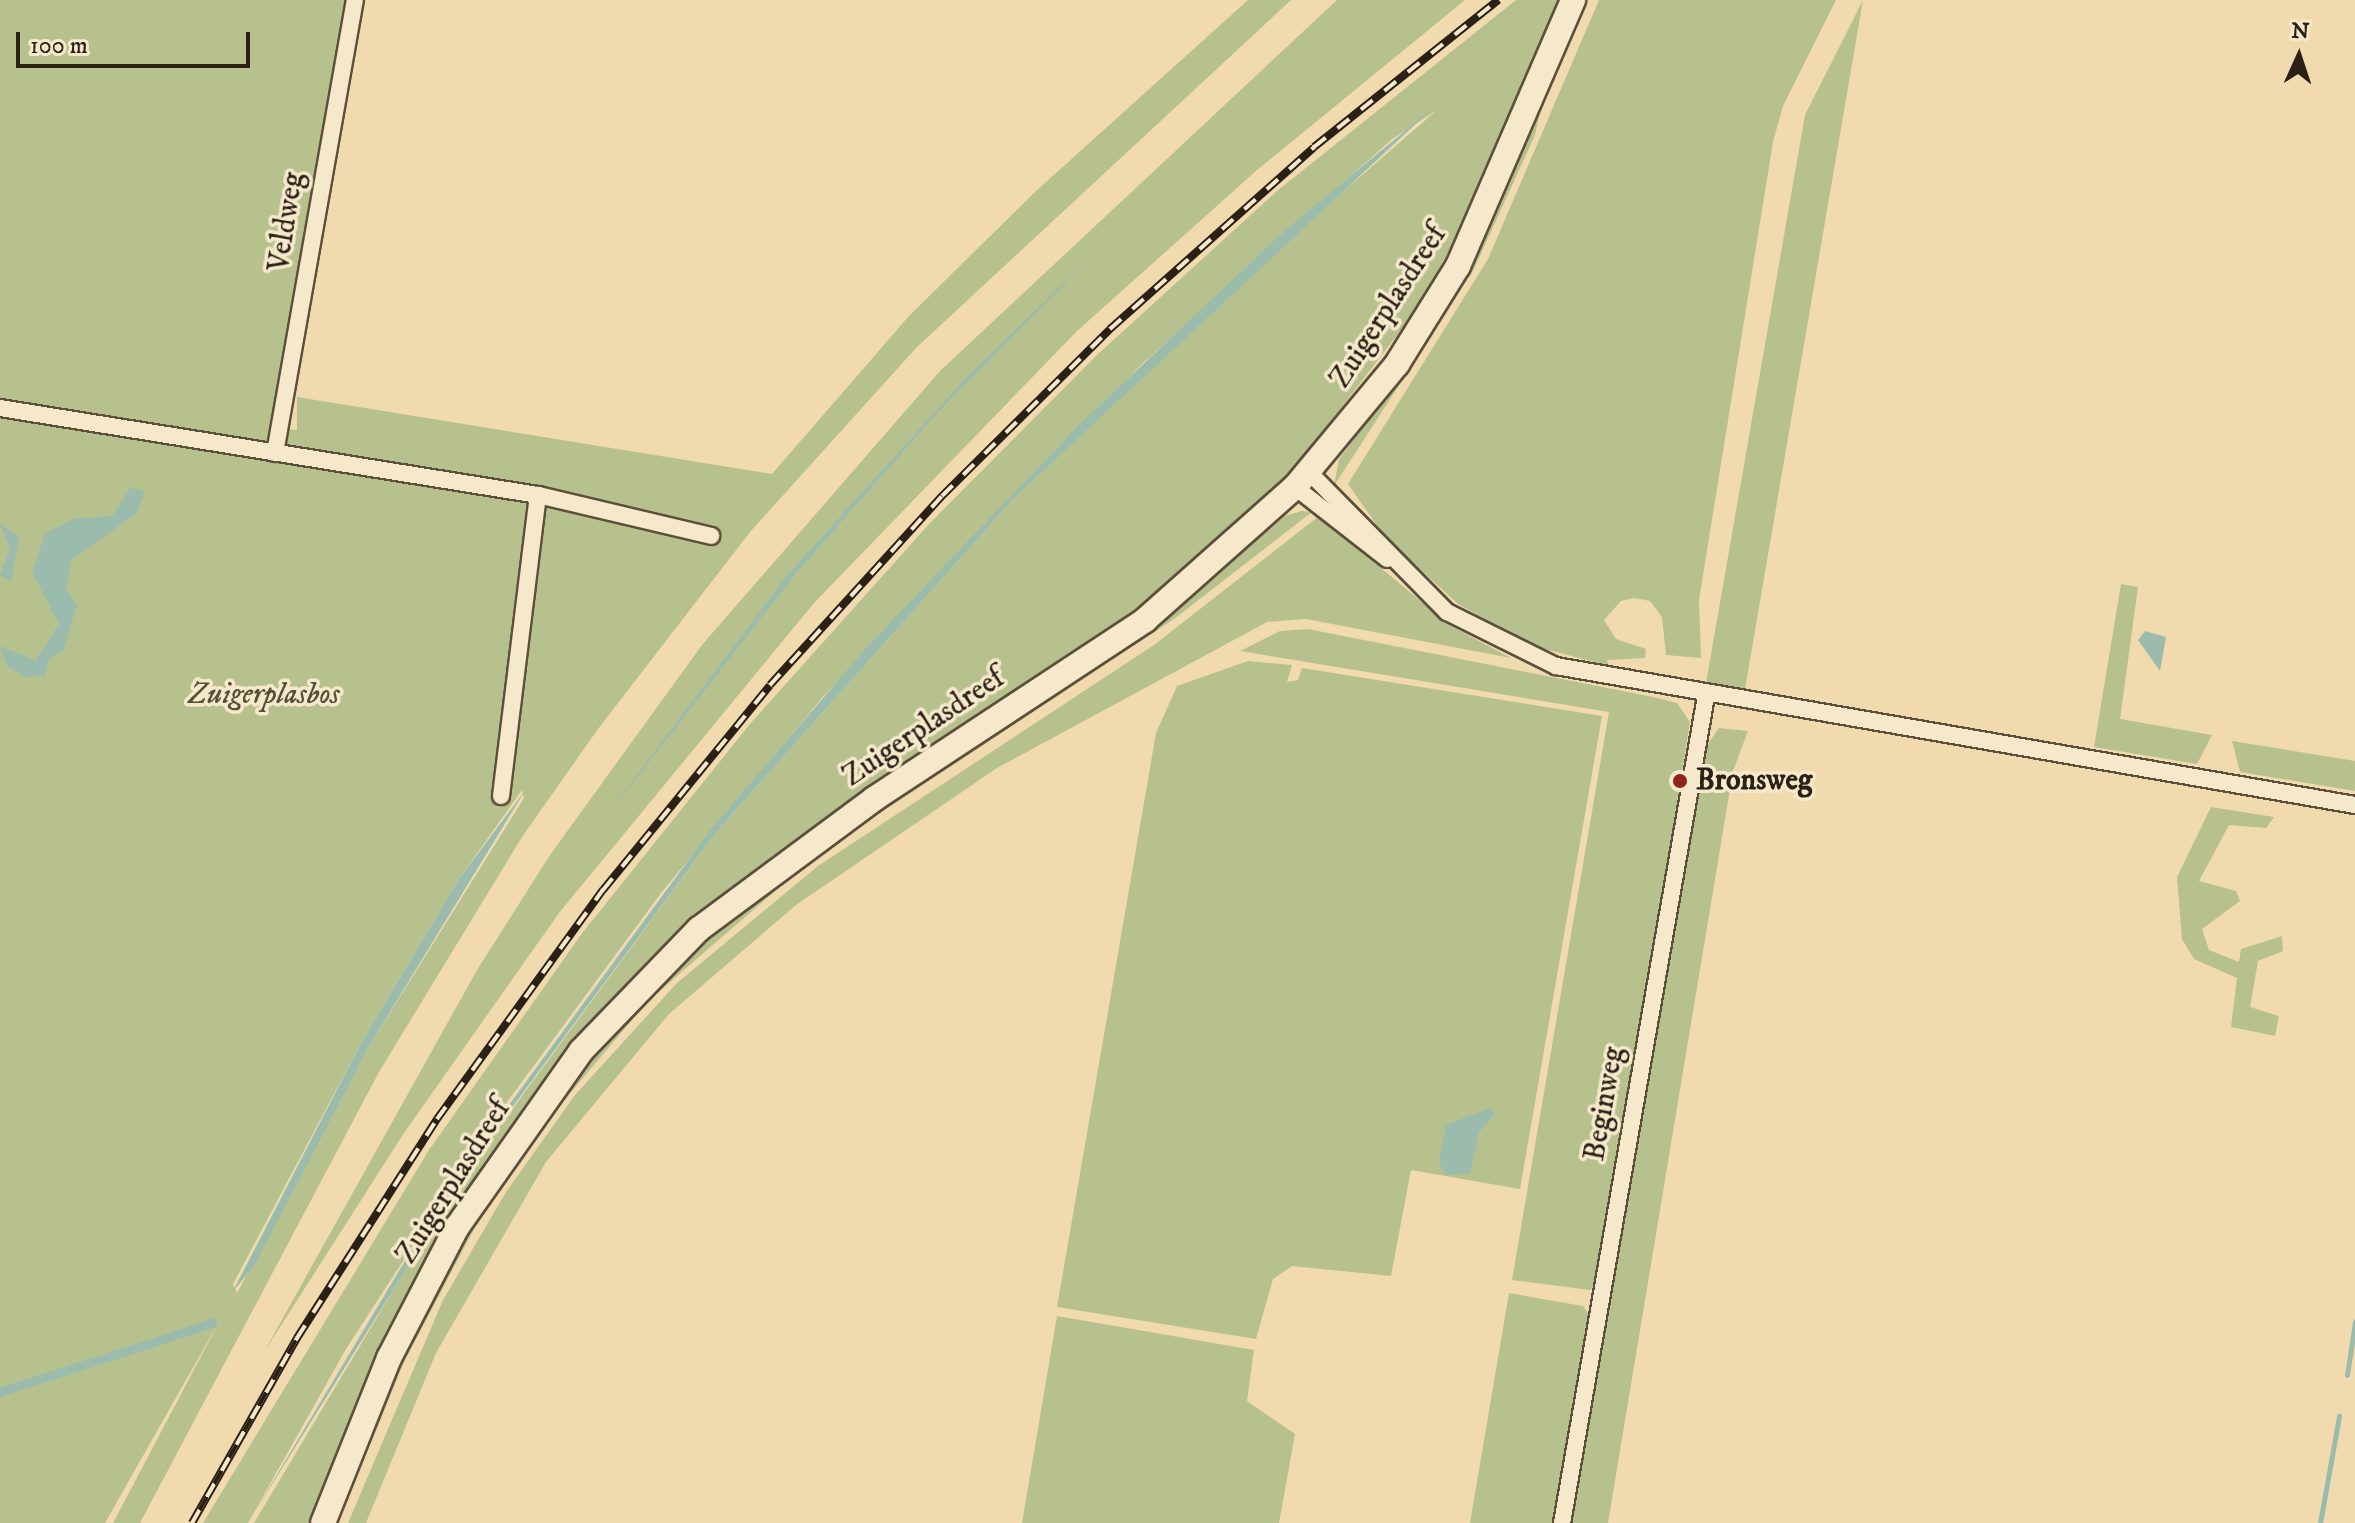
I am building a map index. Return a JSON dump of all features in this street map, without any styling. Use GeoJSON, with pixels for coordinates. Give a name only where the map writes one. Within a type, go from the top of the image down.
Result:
{"type":"FeatureCollection","features":[{"type":"Feature","properties":{"kind":"main road","name":"Zuigerplasdreef"},"geometry":{"type":"LineString","coordinates":[[323,1523],[389,1358],[457,1227],[521,1129],[643,985],[699,929],[786,861],[1145,620],[1302,479],[1397,364],[1458,266],[1573,0]]}},
{"type":"Feature","properties":{"kind":"street","name":"Veldweg"},"geometry":{"type":"LineString","coordinates":[[275,453],[355,0]]}},
{"type":"Feature","properties":{"kind":"street"},"geometry":{"type":"LineString","coordinates":[[0,408],[538,495],[711,536]]}},
{"type":"Feature","properties":{"kind":"street"},"geometry":{"type":"LineString","coordinates":[[1302,479],[1466,626],[1521,654],[1591,676],[2355,805]]}},
{"type":"Feature","properties":{"kind":"street"},"geometry":{"type":"LineString","coordinates":[[501,796],[538,495]]}},
{"type":"Feature","properties":{"kind":"street","name":"Beginweg"},"geometry":{"type":"LineString","coordinates":[[1562,1523],[1706,696]]}},
{"type":"Feature","properties":{"kind":"green space","name":"Zuigerplasbos"},"geometry":{"type":"Polygon","coordinates":[[[0,0],[348,0],[281,429],[297,430],[297,397],[772,474],[909,316],[1036,191],[1248,0],[1291,0],[916,348],[750,532],[598,729],[522,837],[379,1072],[140,1523],[113,1523],[220,1320],[105,1523],[0,1523],[0,0]],[[522,790],[459,879],[360,1045],[233,1284],[237,1293],[368,1048],[524,798],[522,790]]]}},
{"type":"Feature","properties":{"kind":"green space"},"geometry":{"type":"Polygon","coordinates":[[[1337,0],[1465,0],[1257,170],[1076,332],[814,603],[559,913],[404,1133],[264,1352],[477,970],[550,855],[702,645],[940,371],[1337,0]]]}},
{"type":"Feature","properties":{"kind":"green space"},"geometry":{"type":"Polygon","coordinates":[[[1516,0],[1560,0],[1559,14],[1478,201],[1411,317],[1295,468],[1179,583],[821,824],[537,1093],[456,1211],[313,1523],[254,1523],[455,1187],[717,831],[1016,496],[1216,302],[1437,110],[1392,139],[1141,365],[822,698],[661,893],[499,1113],[346,1349],[248,1523],[203,1523],[429,1150],[583,932],[750,724],[929,524],[1097,355],[1277,191],[1516,0]]]}},
{"type":"Feature","properties":{"kind":"green space"},"geometry":{"type":"Polygon","coordinates":[[[1599,0],[1836,0],[1783,106],[1773,142],[1699,600],[1701,658],[1666,655],[1662,617],[1650,601],[1634,598],[1621,601],[1604,620],[1616,639],[1646,649],[1645,658],[1607,660],[1609,666],[1534,646],[1458,604],[1385,537],[1348,484],[1488,259],[1599,0]]]}},
{"type":"Feature","properties":{"kind":"green space"},"geometry":{"type":"Polygon","coordinates":[[[1863,0],[1745,689],[1706,683],[1805,115],[1863,0]]]}},
{"type":"Feature","properties":{"kind":"green space"},"geometry":{"type":"Polygon","coordinates":[[[1544,95],[1535,135],[1474,269],[1334,486],[1339,459],[1407,369],[1498,202],[1544,95]]]}},
{"type":"Feature","properties":{"kind":"green space"},"geometry":{"type":"Polygon","coordinates":[[[1302,511],[1312,512],[1174,619],[818,854],[648,1001],[540,1129],[475,1227],[404,1362],[338,1523],[332,1523],[387,1386],[456,1247],[566,1084],[686,954],[771,882],[1167,616],[1285,516],[1302,511]]]}},
{"type":"Feature","properties":{"kind":"green space"},"geometry":{"type":"Polygon","coordinates":[[[1319,516],[1449,625],[1511,658],[1306,619],[1267,622],[997,768],[796,905],[669,1014],[546,1162],[436,1353],[366,1523],[348,1523],[443,1300],[506,1192],[575,1095],[677,983],[818,866],[1154,645],[1319,516]]]}},
{"type":"Feature","properties":{"kind":"green space"},"geometry":{"type":"Polygon","coordinates":[[[2121,584],[2138,587],[2120,719],[2212,735],[2197,764],[2094,747],[2121,584]]]}},
{"type":"Feature","properties":{"kind":"green space"},"geometry":{"type":"Polygon","coordinates":[[[1308,629],[1653,697],[1677,703],[1690,722],[1599,1282],[1590,1290],[1512,1280],[1609,712],[1240,651],[1280,631],[1308,629]]]}},
{"type":"Feature","properties":{"kind":"green space"},"geometry":{"type":"Polygon","coordinates":[[[1248,661],[1292,665],[1287,682],[1298,680],[1302,668],[1602,716],[1520,1189],[1411,1170],[1391,1276],[1292,1266],[1273,1279],[1256,1339],[1057,1307],[1156,733],[1177,686],[1248,661]]]}},
{"type":"Feature","properties":{"kind":"green space"},"geometry":{"type":"Polygon","coordinates":[[[1719,728],[1748,731],[1733,771],[1608,1523],[1570,1523],[1703,751],[1719,728]]]}},
{"type":"Feature","properties":{"kind":"green space"},"geometry":{"type":"Polygon","coordinates":[[[2232,741],[2355,761],[2355,791],[2240,772],[2232,741]]]}},
{"type":"Feature","properties":{"kind":"green space"},"geometry":{"type":"Polygon","coordinates":[[[2211,807],[2274,817],[2266,828],[2229,825],[2199,881],[2236,891],[2240,901],[2202,929],[2209,950],[2239,962],[2241,949],[2282,936],[2283,951],[2258,961],[2250,1007],[2279,1016],[2275,1036],[2231,1027],[2237,978],[2194,959],[2182,939],[2177,877],[2211,807]]]}},
{"type":"Feature","properties":{"kind":"green space"},"geometry":{"type":"Polygon","coordinates":[[[1509,1293],[1583,1306],[1592,1319],[1556,1523],[1470,1523],[1509,1293]]]}},
{"type":"Feature","properties":{"kind":"green space"},"geometry":{"type":"Polygon","coordinates":[[[1057,1316],[1254,1350],[1247,1401],[1295,1434],[1279,1523],[1022,1523],[1057,1316]]]}},
{"type":"Feature","properties":{"kind":"shaded area"},"geometry":{"type":"Polygon","coordinates":[[[1436,105],[1016,496],[717,831],[479,1152],[248,1523],[451,1184],[712,828],[866,648],[1082,422],[1281,234],[1436,105]]]}},
{"type":"Feature","properties":{"kind":"shaded area"},"geometry":{"type":"Polygon","coordinates":[[[1106,242],[937,413],[797,572],[592,835],[789,573],[967,377],[1106,242]]]}},
{"type":"Feature","properties":{"kind":"shaded area"},"geometry":{"type":"Polygon","coordinates":[[[131,487],[145,492],[137,513],[71,560],[66,590],[77,605],[63,651],[49,658],[45,676],[25,677],[7,666],[0,646],[36,660],[59,624],[32,572],[45,534],[72,519],[112,516],[131,487]]]}},
{"type":"Feature","properties":{"kind":"shaded area"},"geometry":{"type":"Polygon","coordinates":[[[0,524],[19,536],[11,582],[0,576],[10,549],[0,524]]]}},
{"type":"Feature","properties":{"kind":"shaded area"},"geometry":{"type":"Polygon","coordinates":[[[2145,631],[2166,637],[2160,671],[2138,640],[2145,631]]]}},
{"type":"Feature","properties":{"kind":"shaded area"},"geometry":{"type":"Polygon","coordinates":[[[526,789],[368,1048],[255,1264],[232,1293],[360,1045],[459,879],[526,789]]]}},
{"type":"Feature","properties":{"kind":"shaded area"},"geometry":{"type":"Polygon","coordinates":[[[1491,1108],[1494,1115],[1479,1132],[1470,1173],[1446,1175],[1439,1163],[1446,1125],[1491,1108]]]}},
{"type":"Feature","properties":{"kind":"shaded area"},"geometry":{"type":"Polygon","coordinates":[[[215,1318],[218,1327],[0,1397],[0,1388],[215,1318]]]}},
{"type":"Feature","properties":{"kind":"waterway"},"geometry":{"type":"LineString","coordinates":[[2347,1375],[2355,1322]]}},
{"type":"Feature","properties":{"kind":"waterway"},"geometry":{"type":"LineString","coordinates":[[2320,1523],[2339,1416]]}},
{"type":"Feature","properties":{"kind":"railway"},"geometry":{"type":"LineString","coordinates":[[192,1523],[297,1338],[437,1119],[603,890],[770,685],[942,496],[1110,329],[1314,147],[1498,0]]}},
{"type":"Feature","properties":{"kind":"place","name":"Bronsweg"},"geometry":{"type":"Point","coordinates":[1680,781]}}]}
